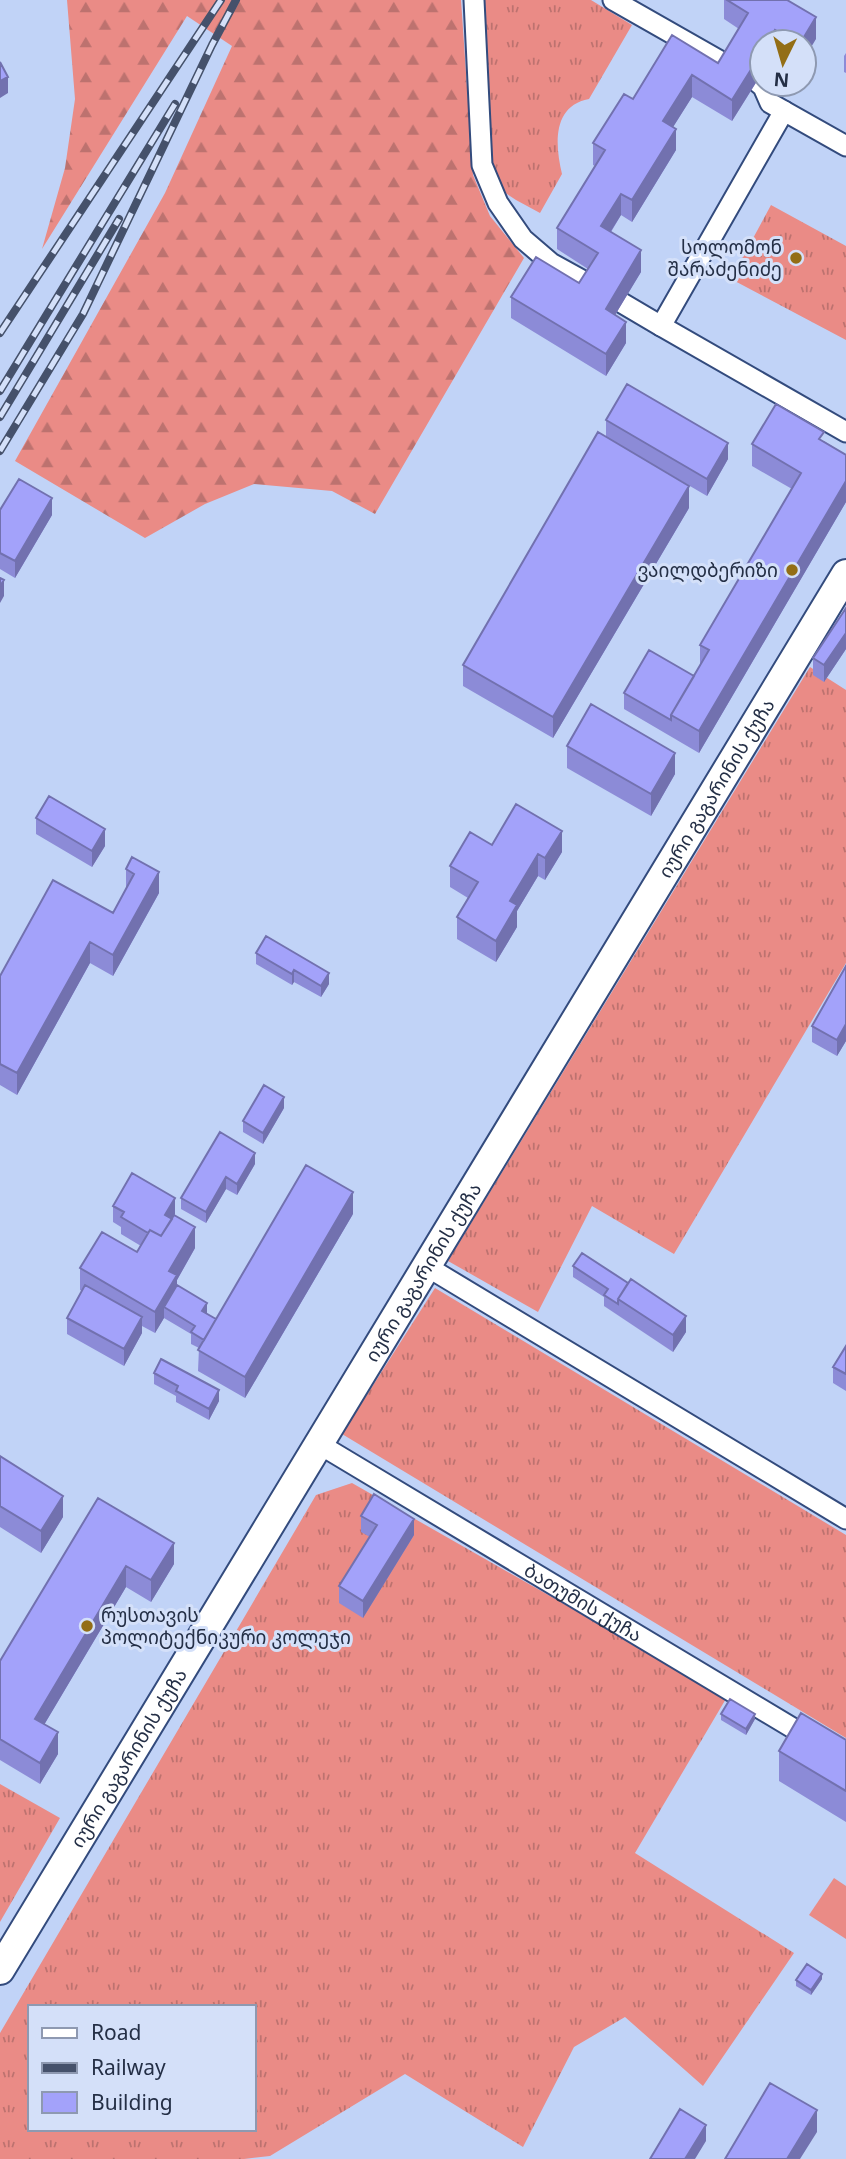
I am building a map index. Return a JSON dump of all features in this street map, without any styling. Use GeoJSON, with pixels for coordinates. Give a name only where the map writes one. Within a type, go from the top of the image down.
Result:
{"type":"FeatureCollection","features":[{"type":"Feature","properties":{"kind":"street"},"geometry":{"type":"LineString","coordinates":[[474,0],[482,165],[498,203],[523,239],[551,263],[591,285]]}},
{"type":"Feature","properties":{"kind":"street"},"geometry":{"type":"LineString","coordinates":[[613,0],[729,66]]}},
{"type":"Feature","properties":{"kind":"street"},"geometry":{"type":"LineString","coordinates":[[768,98],[770,103],[846,146]]}},
{"type":"Feature","properties":{"kind":"street"},"geometry":{"type":"LineString","coordinates":[[661,326],[785,111]]}},
{"type":"Feature","properties":{"kind":"street"},"geometry":{"type":"LineString","coordinates":[[622,303],[846,432]]}},
{"type":"Feature","properties":{"kind":"street","name":"იური გაგარინის ქუჩა"},"geometry":{"type":"LineString","coordinates":[[0,1970],[846,574]]}},
{"type":"Feature","properties":{"kind":"street"},"geometry":{"type":"LineString","coordinates":[[426,1266],[846,1519]]}},
{"type":"Feature","properties":{"kind":"street","name":"ბათუმის ქუჩა"},"geometry":{"type":"LineString","coordinates":[[319,1444],[846,1760]]}},
{"type":"Feature","properties":{"kind":"green space"},"geometry":{"type":"Polygon","coordinates":[[[67,0],[461,0],[473,175],[490,216],[524,258],[375,514],[332,491],[254,484],[205,504],[145,538],[15,461],[165,193],[232,46],[187,16],[42,249],[65,168],[75,99],[67,0]]]}},
{"type":"Feature","properties":{"kind":"green space"},"geometry":{"type":"Polygon","coordinates":[[[484,0],[591,0],[632,25],[589,99],[577,103],[562,118],[558,151],[562,174],[540,213],[495,186],[489,165],[484,0]]]}},
{"type":"Feature","properties":{"kind":"green space"},"geometry":{"type":"Polygon","coordinates":[[[771,205],[846,246],[846,340],[731,279],[771,205]]]}},
{"type":"Feature","properties":{"kind":"green space"},"geometry":{"type":"Polygon","coordinates":[[[810,667],[846,690],[846,963],[674,1254],[592,1206],[538,1312],[448,1261],[810,667]]]}},
{"type":"Feature","properties":{"kind":"green space"},"geometry":{"type":"Polygon","coordinates":[[[435,1288],[846,1535],[846,1738],[342,1434],[435,1288]]]}},
{"type":"Feature","properties":{"kind":"green space"},"geometry":{"type":"Polygon","coordinates":[[[352,1483],[727,1697],[635,1853],[794,1953],[703,2086],[625,2017],[574,2047],[523,2147],[405,2074],[270,2156],[244,2159],[0,2159],[0,2033],[316,1495],[352,1483]]]}},
{"type":"Feature","properties":{"kind":"green space"},"geometry":{"type":"Polygon","coordinates":[[[0,1784],[60,1818],[0,1922],[0,1784]]]}},
{"type":"Feature","properties":{"kind":"green space"},"geometry":{"type":"Polygon","coordinates":[[[834,1878],[846,1886],[846,1939],[809,1915],[834,1878]]]}},
{"type":"Feature","properties":{"kind":"building"},"geometry":{"type":"Polygon","coordinates":[[[727,0],[787,0],[816,17],[809,28],[748,28],[748,74],[732,100],[692,75],[663,121],[676,129],[632,200],[621,194],[601,226],[641,250],[606,309],[626,322],[606,354],[511,297],[536,257],[579,283],[598,253],[557,228],[605,150],[593,143],[624,94],[633,99],[672,35],[718,63],[748,13],[727,0]]]}},
{"type":"Feature","properties":{"kind":"building"},"geometry":{"type":"Polygon","coordinates":[[[0,62],[8,77],[0,81],[0,62]]]}},
{"type":"Feature","properties":{"kind":"building"},"geometry":{"type":"Polygon","coordinates":[[[627,384],[728,443],[707,479],[606,420],[627,384]]]}},
{"type":"Feature","properties":{"kind":"building"},"geometry":{"type":"Polygon","coordinates":[[[776,404],[824,432],[819,439],[846,455],[846,481],[699,731],[671,715],[709,650],[700,645],[801,473],[752,444],[776,404]]]}},
{"type":"Feature","properties":{"kind":"building"},"geometry":{"type":"Polygon","coordinates":[[[598,432],[689,486],[553,717],[463,665],[598,432]]]}},
{"type":"Feature","properties":{"kind":"building"},"geometry":{"type":"Polygon","coordinates":[[[19,479],[52,498],[15,561],[0,553],[0,510],[19,479]]]}},
{"type":"Feature","properties":{"kind":"building"},"geometry":{"type":"Polygon","coordinates":[[[846,608],[846,633],[824,665],[813,658],[846,608]]]}},
{"type":"Feature","properties":{"kind":"building"},"geometry":{"type":"Polygon","coordinates":[[[649,650],[694,676],[671,715],[671,720],[624,693],[649,650]]]}},
{"type":"Feature","properties":{"kind":"building"},"geometry":{"type":"Polygon","coordinates":[[[591,704],[675,753],[651,794],[567,746],[591,704]]]}},
{"type":"Feature","properties":{"kind":"building"},"geometry":{"type":"Polygon","coordinates":[[[49,796],[105,829],[92,851],[36,818],[49,796]]]}},
{"type":"Feature","properties":{"kind":"building"},"geometry":{"type":"Polygon","coordinates":[[[516,804],[562,831],[545,858],[538,854],[510,901],[517,905],[496,941],[457,917],[478,882],[450,866],[470,832],[492,845],[516,804]]]}},
{"type":"Feature","properties":{"kind":"building"},"geometry":{"type":"Polygon","coordinates":[[[132,857],[159,872],[113,955],[90,942],[17,1073],[0,1064],[0,976],[53,880],[113,913],[134,874],[126,869],[132,857]]]}},
{"type":"Feature","properties":{"kind":"building"},"geometry":{"type":"Polygon","coordinates":[[[266,936],[329,973],[321,986],[294,970],[292,974],[256,953],[266,936]]]}},
{"type":"Feature","properties":{"kind":"building"},"geometry":{"type":"Polygon","coordinates":[[[846,966],[846,1024],[837,1040],[812,1026],[846,966]]]}},
{"type":"Feature","properties":{"kind":"building"},"geometry":{"type":"Polygon","coordinates":[[[264,1085],[284,1097],[263,1133],[243,1121],[264,1085]]]}},
{"type":"Feature","properties":{"kind":"building"},"geometry":{"type":"Polygon","coordinates":[[[220,1132],[255,1153],[237,1184],[226,1177],[206,1212],[181,1198],[220,1132]]]}},
{"type":"Feature","properties":{"kind":"building"},"geometry":{"type":"Polygon","coordinates":[[[306,1165],[353,1192],[245,1377],[198,1350],[306,1165]]]}},
{"type":"Feature","properties":{"kind":"building"},"geometry":{"type":"Polygon","coordinates":[[[132,1173],[175,1198],[165,1215],[172,1219],[161,1236],[150,1230],[148,1233],[121,1217],[124,1212],[113,1206],[132,1173]]]}},
{"type":"Feature","properties":{"kind":"building"},"geometry":{"type":"Polygon","coordinates":[[[174,1215],[195,1227],[169,1271],[177,1275],[155,1312],[80,1268],[102,1232],[137,1252],[150,1230],[161,1236],[174,1215]]]}},
{"type":"Feature","properties":{"kind":"building"},"geometry":{"type":"Polygon","coordinates":[[[582,1253],[628,1283],[618,1299],[618,1304],[604,1295],[608,1289],[573,1266],[582,1253]]]}},
{"type":"Feature","properties":{"kind":"building"},"geometry":{"type":"Polygon","coordinates":[[[631,1279],[686,1316],[673,1335],[618,1299],[631,1279]]]}},
{"type":"Feature","properties":{"kind":"building"},"geometry":{"type":"Polygon","coordinates":[[[85,1285],[142,1317],[124,1349],[67,1318],[85,1285]]]}},
{"type":"Feature","properties":{"kind":"building"},"geometry":{"type":"Polygon","coordinates":[[[177,1285],[207,1303],[202,1311],[216,1319],[204,1340],[191,1332],[195,1326],[164,1307],[177,1285]]]}},
{"type":"Feature","properties":{"kind":"building"},"geometry":{"type":"Polygon","coordinates":[[[846,1346],[846,1374],[833,1367],[846,1346]]]}},
{"type":"Feature","properties":{"kind":"building"},"geometry":{"type":"Polygon","coordinates":[[[161,1359],[219,1390],[209,1409],[176,1391],[178,1386],[154,1373],[161,1359]]]}},
{"type":"Feature","properties":{"kind":"building"},"geometry":{"type":"Polygon","coordinates":[[[0,1456],[63,1496],[41,1531],[0,1506],[0,1456]]]}},
{"type":"Feature","properties":{"kind":"building"},"geometry":{"type":"Polygon","coordinates":[[[374,1494],[414,1519],[363,1601],[339,1586],[377,1525],[361,1516],[374,1494]]]}},
{"type":"Feature","properties":{"kind":"building"},"geometry":{"type":"Polygon","coordinates":[[[98,1498],[174,1543],[151,1580],[126,1566],[35,1719],[58,1732],[40,1763],[0,1739],[0,1661],[98,1498]]]}},
{"type":"Feature","properties":{"kind":"building"},"geometry":{"type":"Polygon","coordinates":[[[730,1699],[755,1714],[746,1729],[721,1714],[730,1699]]]}},
{"type":"Feature","properties":{"kind":"building"},"geometry":{"type":"Polygon","coordinates":[[[801,1713],[846,1740],[846,1791],[779,1751],[801,1713]]]}},
{"type":"Feature","properties":{"kind":"building"},"geometry":{"type":"Polygon","coordinates":[[[807,1964],[822,1974],[811,1990],[796,1980],[807,1964]]]}},
{"type":"Feature","properties":{"kind":"building"},"geometry":{"type":"Polygon","coordinates":[[[770,2083],[817,2110],[787,2159],[725,2159],[770,2083]]]}},
{"type":"Feature","properties":{"kind":"building"},"geometry":{"type":"Polygon","coordinates":[[[680,2109],[706,2125],[685,2159],[650,2159],[680,2109]]]}},
{"type":"Feature","properties":{"kind":"railway"},"geometry":{"type":"LineString","coordinates":[[0,333],[221,0]]}},
{"type":"Feature","properties":{"kind":"railway"},"geometry":{"type":"LineString","coordinates":[[0,451],[83,314],[236,0]]}},
{"type":"Feature","properties":{"kind":"railway"},"geometry":{"type":"LineString","coordinates":[[0,391],[175,104]]}},
{"type":"Feature","properties":{"kind":"railway"},"geometry":{"type":"LineString","coordinates":[[0,417],[119,219]]}},
{"type":"Feature","properties":{"kind":"place","name":"სოლომონ შარაძენიძე"},"geometry":{"type":"Point","coordinates":[796,258]}},
{"type":"Feature","properties":{"kind":"place","name":"ვაილდბერიზი"},"geometry":{"type":"Point","coordinates":[792,570]}},
{"type":"Feature","properties":{"kind":"place","name":"რუსთავის პოლიტექნიკური კოლეჯი"},"geometry":{"type":"Point","coordinates":[87,1626]}}]}
